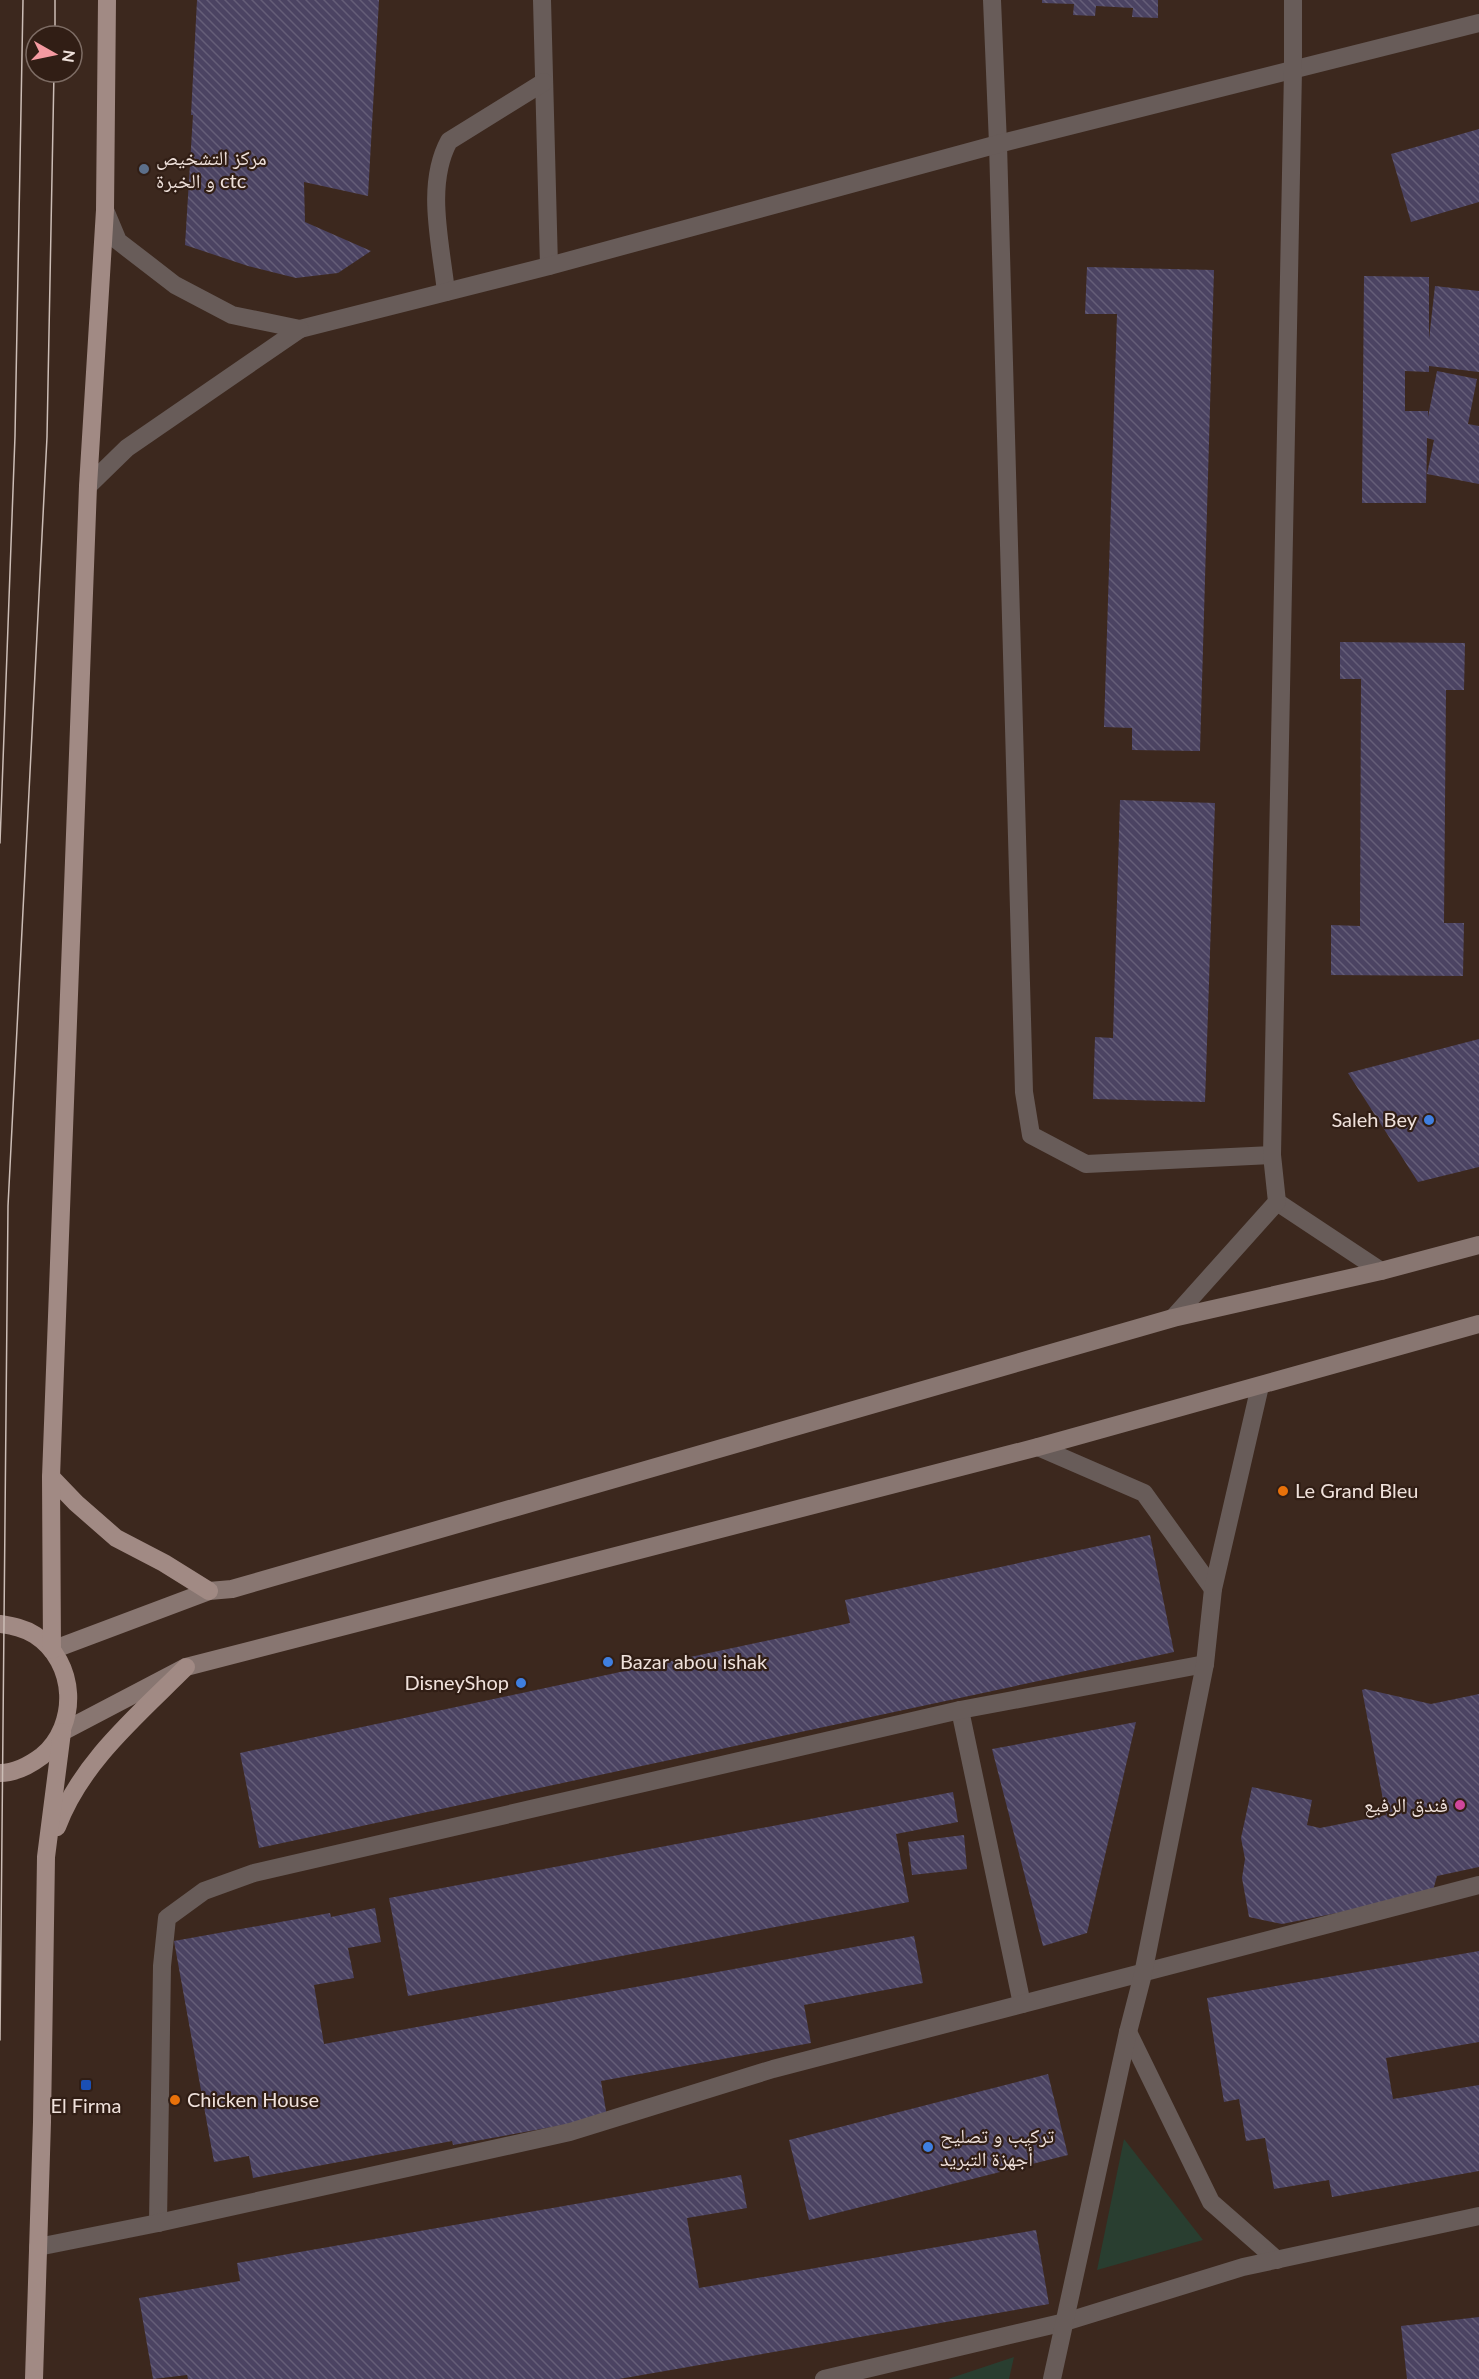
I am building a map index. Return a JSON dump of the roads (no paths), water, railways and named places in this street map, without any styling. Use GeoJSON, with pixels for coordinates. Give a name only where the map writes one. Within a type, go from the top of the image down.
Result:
{"type":"FeatureCollection","features":[{"type":"Feature","properties":{"kind":"main road"},"geometry":{"type":"LineString","coordinates":[[52,1650],[51,1477],[88,486],[105,210],[107,0]]}},
{"type":"Feature","properties":{"kind":"main road"},"geometry":{"type":"LineString","coordinates":[[52,1650],[210,1591],[232,1589],[1173,1318],[1381,1271],[1479,1245]]}},
{"type":"Feature","properties":{"kind":"main road"},"geometry":{"type":"LineString","coordinates":[[0,1773],[8,1773],[30,1765],[48,1750],[62,1732],[186,1667],[1038,1447],[1479,1324]]}},
{"type":"Feature","properties":{"kind":"main road"},"geometry":{"type":"LineString","coordinates":[[51,1477],[76,1503],[116,1538],[210,1591]]}},
{"type":"Feature","properties":{"kind":"main road"},"geometry":{"type":"LineString","coordinates":[[0,1624],[17,1627],[36,1636],[52,1650],[63,1668],[69,1689],[68,1711],[62,1732],[46,1857],[34,2379]]}},
{"type":"Feature","properties":{"kind":"main road"},"geometry":{"type":"LineString","coordinates":[[46,1857],[64,1807],[98,1755],[186,1667]]}},
{"type":"Feature","properties":{"kind":"street"},"geometry":{"type":"LineString","coordinates":[[542,0],[549,266]]}},
{"type":"Feature","properties":{"kind":"street"},"geometry":{"type":"LineString","coordinates":[[992,0],[1024,1092],[1032,1135],[1086,1164],[1272,1155]]}},
{"type":"Feature","properties":{"kind":"street"},"geometry":{"type":"LineString","coordinates":[[1173,1318],[1277,1202],[1272,1155],[1293,0]]}},
{"type":"Feature","properties":{"kind":"street"},"geometry":{"type":"LineString","coordinates":[[88,486],[127,448],[300,329],[549,266],[998,144],[1479,23]]}},
{"type":"Feature","properties":{"kind":"street"},"geometry":{"type":"LineString","coordinates":[[446,292],[437,210],[440,156],[449,141],[544,82]]}},
{"type":"Feature","properties":{"kind":"street"},"geometry":{"type":"LineString","coordinates":[[105,210],[118,241],[175,285],[232,315],[300,329]]}},
{"type":"Feature","properties":{"kind":"street"},"geometry":{"type":"LineString","coordinates":[[1277,1202],[1381,1271]]}},
{"type":"Feature","properties":{"kind":"street"},"geometry":{"type":"LineString","coordinates":[[1052,2379],[1128,2032],[1143,1974],[1204,1664],[1214,1589],[1260,1386]]}},
{"type":"Feature","properties":{"kind":"street"},"geometry":{"type":"LineString","coordinates":[[1038,1447],[1144,1493],[1214,1589]]}},
{"type":"Feature","properties":{"kind":"street"},"geometry":{"type":"LineString","coordinates":[[158,2223],[162,1966],[167,1918],[204,1891],[254,1873],[960,1710],[1204,1664]]}},
{"type":"Feature","properties":{"kind":"street"},"geometry":{"type":"LineString","coordinates":[[960,1710],[1022,2004]]}},
{"type":"Feature","properties":{"kind":"street"},"geometry":{"type":"LineString","coordinates":[[38,2247],[158,2223],[570,2132],[773,2069],[1479,1886]]}},
{"type":"Feature","properties":{"kind":"street"},"geometry":{"type":"LineString","coordinates":[[1128,2032],[1210,2202],[1277,2260]]}},
{"type":"Feature","properties":{"kind":"street"},"geometry":{"type":"LineString","coordinates":[[824,2379],[877,2374],[1065,2322],[1243,2267],[1479,2216]]}},
{"type":"Feature","properties":{"kind":"tram line"},"geometry":{"type":"LineString","coordinates":[[0,843],[15,436],[23,0]]}},
{"type":"Feature","properties":{"kind":"tram line"},"geometry":{"type":"LineString","coordinates":[[55,0],[55,24]]}},
{"type":"Feature","properties":{"kind":"tram line"},"geometry":{"type":"LineString","coordinates":[[0,2040],[8,1206],[47,437],[54,84]]}},
{"type":"Feature","properties":{"kind":"place","name":"مركز التشخيص و الخبرة ctc"},"geometry":{"type":"Point","coordinates":[144,169]}},
{"type":"Feature","properties":{"kind":"place","name":"Saleh Bey"},"geometry":{"type":"Point","coordinates":[1429,1120]}},
{"type":"Feature","properties":{"kind":"place","name":"Le Grand Bleu"},"geometry":{"type":"Point","coordinates":[1283,1491]}},
{"type":"Feature","properties":{"kind":"place","name":"Bazar abou ishak"},"geometry":{"type":"Point","coordinates":[608,1662]}},
{"type":"Feature","properties":{"kind":"place","name":"DisneyShop"},"geometry":{"type":"Point","coordinates":[521,1683]}},
{"type":"Feature","properties":{"kind":"place","name":"فندق الرفيع"},"geometry":{"type":"Point","coordinates":[1460,1805]}},
{"type":"Feature","properties":{"kind":"place","name":"El Firma"},"geometry":{"type":"Point","coordinates":[86,2085]}},
{"type":"Feature","properties":{"kind":"place","name":"Chicken House"},"geometry":{"type":"Point","coordinates":[175,2100]}},
{"type":"Feature","properties":{"kind":"place","name":"تركيب و تصليح أجهزة التبريد"},"geometry":{"type":"Point","coordinates":[928,2147]}}]}
